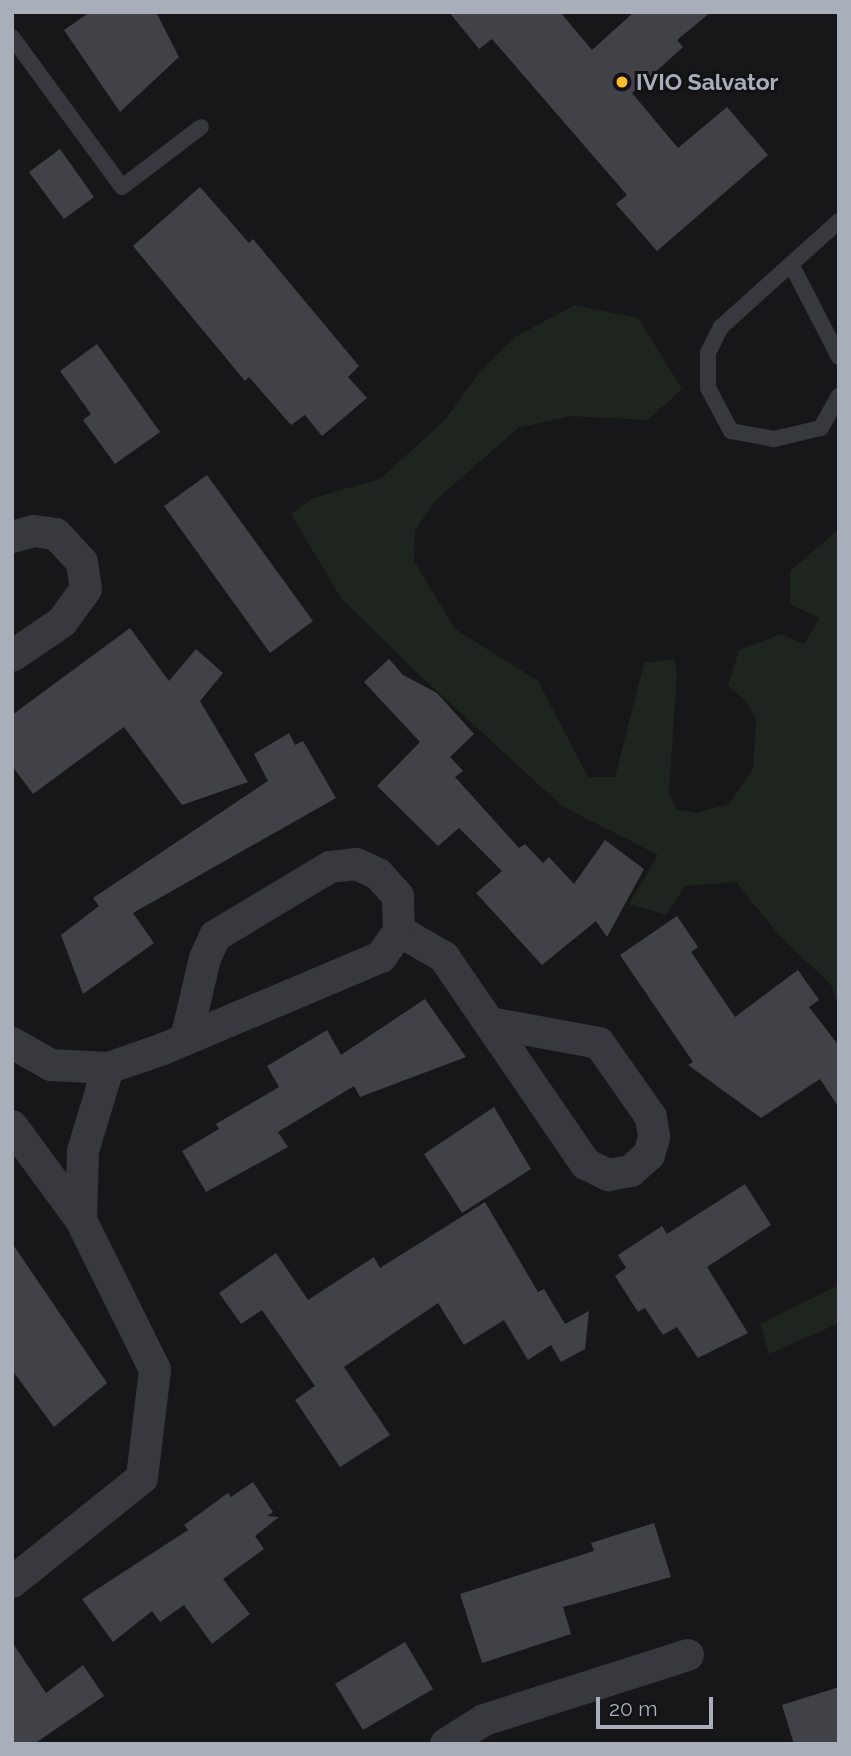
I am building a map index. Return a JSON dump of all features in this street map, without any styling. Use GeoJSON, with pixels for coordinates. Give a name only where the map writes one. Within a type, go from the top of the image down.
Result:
{"type":"FeatureCollection","features":[{"type":"Feature","properties":{"kind":"street"},"geometry":{"type":"LineString","coordinates":[[12,537],[34,531],[56,534],[82,562],[86,589],[62,622],[12,656]]}},
{"type":"Feature","properties":{"kind":"street"},"geometry":{"type":"LineString","coordinates":[[12,1043],[51,1065],[108,1068],[186,1040],[381,957],[399,931],[398,896],[378,874],[358,864],[330,867],[215,936],[205,957],[186,1040]]}},
{"type":"Feature","properties":{"kind":"street"},"geometry":{"type":"LineString","coordinates":[[399,931],[444,957],[586,1164],[608,1175],[631,1171],[649,1155],[654,1137],[651,1117],[599,1043],[490,1023]]}},
{"type":"Feature","properties":{"kind":"street"},"geometry":{"type":"LineString","coordinates":[[81,1220],[83,1151],[108,1068]]}},
{"type":"Feature","properties":{"kind":"street"},"geometry":{"type":"LineString","coordinates":[[12,1126],[81,1220],[155,1370],[142,1478],[12,1582]]}},
{"type":"Feature","properties":{"kind":"street"},"geometry":{"type":"LineString","coordinates":[[446,1744],[484,1720],[688,1655]]}},
{"type":"Feature","properties":{"kind":"lane"},"geometry":{"type":"LineString","coordinates":[[12,37],[122,187],[201,127]]}},
{"type":"Feature","properties":{"kind":"lane"},"geometry":{"type":"LineString","coordinates":[[839,221],[721,327],[708,353],[708,388],[730,431],[774,439],[821,428],[839,396]]}},
{"type":"Feature","properties":{"kind":"lane"},"geometry":{"type":"LineString","coordinates":[[791,264],[801,293],[839,358]]}},
{"type":"Feature","properties":{"kind":"shaded area"},"geometry":{"type":"Polygon","coordinates":[[[575,305],[638,318],[682,389],[648,420],[570,416],[518,428],[436,500],[415,530],[414,561],[455,629],[538,681],[588,777],[615,777],[644,663],[674,659],[677,674],[669,793],[676,809],[695,813],[729,804],[753,769],[756,720],[746,701],[728,686],[739,650],[781,634],[804,644],[819,618],[790,604],[790,571],[839,529],[839,1008],[831,985],[779,935],[736,882],[685,886],[666,915],[629,904],[658,855],[562,806],[412,668],[341,598],[291,514],[313,498],[380,479],[445,420],[482,369],[515,337],[575,305]]]}},
{"type":"Feature","properties":{"kind":"shaded area"},"geometry":{"type":"Polygon","coordinates":[[[839,1285],[839,1323],[769,1354],[760,1324],[839,1285]]]}},
{"type":"Feature","properties":{"kind":"building"},"geometry":{"type":"Polygon","coordinates":[[[90,12],[156,12],[179,57],[120,112],[64,30],[90,12]]]}},
{"type":"Feature","properties":{"kind":"building"},"geometry":{"type":"Polygon","coordinates":[[[449,12],[560,12],[592,50],[634,12],[711,12],[677,40],[683,47],[632,93],[678,148],[727,107],[768,155],[657,251],[616,204],[627,195],[492,39],[479,49],[449,12]]]}},
{"type":"Feature","properties":{"kind":"building"},"geometry":{"type":"Polygon","coordinates":[[[60,149],[94,197],[64,219],[29,172],[60,149]]]}},
{"type":"Feature","properties":{"kind":"building"},"geometry":{"type":"Polygon","coordinates":[[[200,187],[249,243],[253,239],[359,366],[348,377],[367,398],[322,436],[305,415],[291,425],[249,377],[245,381],[133,246],[200,187]]]}},
{"type":"Feature","properties":{"kind":"building"},"geometry":{"type":"Polygon","coordinates":[[[97,344],[160,432],[115,464],[83,420],[91,414],[60,371],[97,344]]]}},
{"type":"Feature","properties":{"kind":"building"},"geometry":{"type":"Polygon","coordinates":[[[207,475],[313,621],[270,653],[164,506],[207,475]]]}},
{"type":"Feature","properties":{"kind":"building"},"geometry":{"type":"Polygon","coordinates":[[[130,628],[169,681],[196,649],[223,673],[200,701],[248,782],[182,805],[124,727],[33,794],[12,766],[12,715],[130,628]]]}},
{"type":"Feature","properties":{"kind":"building"},"geometry":{"type":"Polygon","coordinates":[[[389,659],[403,675],[437,693],[474,734],[450,757],[463,771],[455,777],[519,848],[525,844],[543,863],[549,857],[574,884],[605,840],[644,869],[607,937],[596,921],[542,965],[476,893],[502,871],[459,828],[438,846],[377,786],[420,742],[364,682],[389,659]]]}},
{"type":"Feature","properties":{"kind":"building"},"geometry":{"type":"Polygon","coordinates":[[[289,733],[295,745],[303,741],[336,798],[133,913],[154,943],[83,994],[61,935],[99,906],[93,898],[268,781],[254,754],[289,733]]]}},
{"type":"Feature","properties":{"kind":"building"},"geometry":{"type":"Polygon","coordinates":[[[677,916],[698,947],[691,952],[735,1017],[798,970],[819,1000],[809,1007],[839,1046],[839,1108],[820,1079],[761,1118],[688,1065],[693,1062],[620,955],[677,916]]]}},
{"type":"Feature","properties":{"kind":"building"},"geometry":{"type":"Polygon","coordinates":[[[425,999],[466,1057],[360,1097],[354,1086],[278,1132],[288,1147],[206,1192],[182,1151],[219,1129],[216,1124],[279,1087],[267,1066],[327,1030],[341,1055],[425,999]]]}},
{"type":"Feature","properties":{"kind":"building"},"geometry":{"type":"Polygon","coordinates":[[[494,1107],[531,1169],[462,1213],[424,1154],[494,1107]]]}},
{"type":"Feature","properties":{"kind":"building"},"geometry":{"type":"Polygon","coordinates":[[[745,1184],[771,1225],[707,1267],[748,1333],[698,1358],[677,1327],[663,1335],[645,1308],[638,1312],[615,1276],[626,1268],[618,1255],[662,1226],[667,1234],[745,1184]]]}},
{"type":"Feature","properties":{"kind":"building"},"geometry":{"type":"Polygon","coordinates":[[[485,1202],[538,1292],[544,1289],[565,1324],[589,1311],[585,1349],[561,1362],[551,1345],[528,1360],[504,1320],[464,1345],[438,1303],[344,1367],[390,1435],[340,1467],[295,1400],[315,1386],[262,1310],[241,1324],[219,1293],[276,1253],[308,1300],[374,1257],[380,1268],[485,1202]]]}},
{"type":"Feature","properties":{"kind":"building"},"geometry":{"type":"Polygon","coordinates":[[[12,1243],[107,1383],[54,1427],[12,1370],[12,1243]]]}},
{"type":"Feature","properties":{"kind":"building"},"geometry":{"type":"Polygon","coordinates":[[[253,1482],[273,1512],[267,1516],[279,1517],[255,1536],[264,1549],[223,1579],[250,1614],[212,1644],[184,1605],[160,1622],[152,1611],[113,1642],[82,1599],[188,1530],[184,1525],[228,1493],[231,1497],[253,1482]]]}},
{"type":"Feature","properties":{"kind":"building"},"geometry":{"type":"Polygon","coordinates":[[[654,1523],[671,1577],[563,1607],[571,1634],[482,1663],[460,1594],[594,1551],[591,1543],[654,1523]]]}},
{"type":"Feature","properties":{"kind":"building"},"geometry":{"type":"Polygon","coordinates":[[[12,1642],[46,1693],[83,1665],[104,1696],[34,1744],[12,1744],[12,1642]]]}},
{"type":"Feature","properties":{"kind":"building"},"geometry":{"type":"Polygon","coordinates":[[[405,1642],[433,1689],[363,1730],[335,1684],[405,1642]]]}},
{"type":"Feature","properties":{"kind":"building"},"geometry":{"type":"Polygon","coordinates":[[[839,1687],[839,1744],[794,1744],[782,1705],[839,1687]]]}},
{"type":"Feature","properties":{"kind":"place","name":"IVIO Salvator"},"geometry":{"type":"Point","coordinates":[622,82]}}]}
